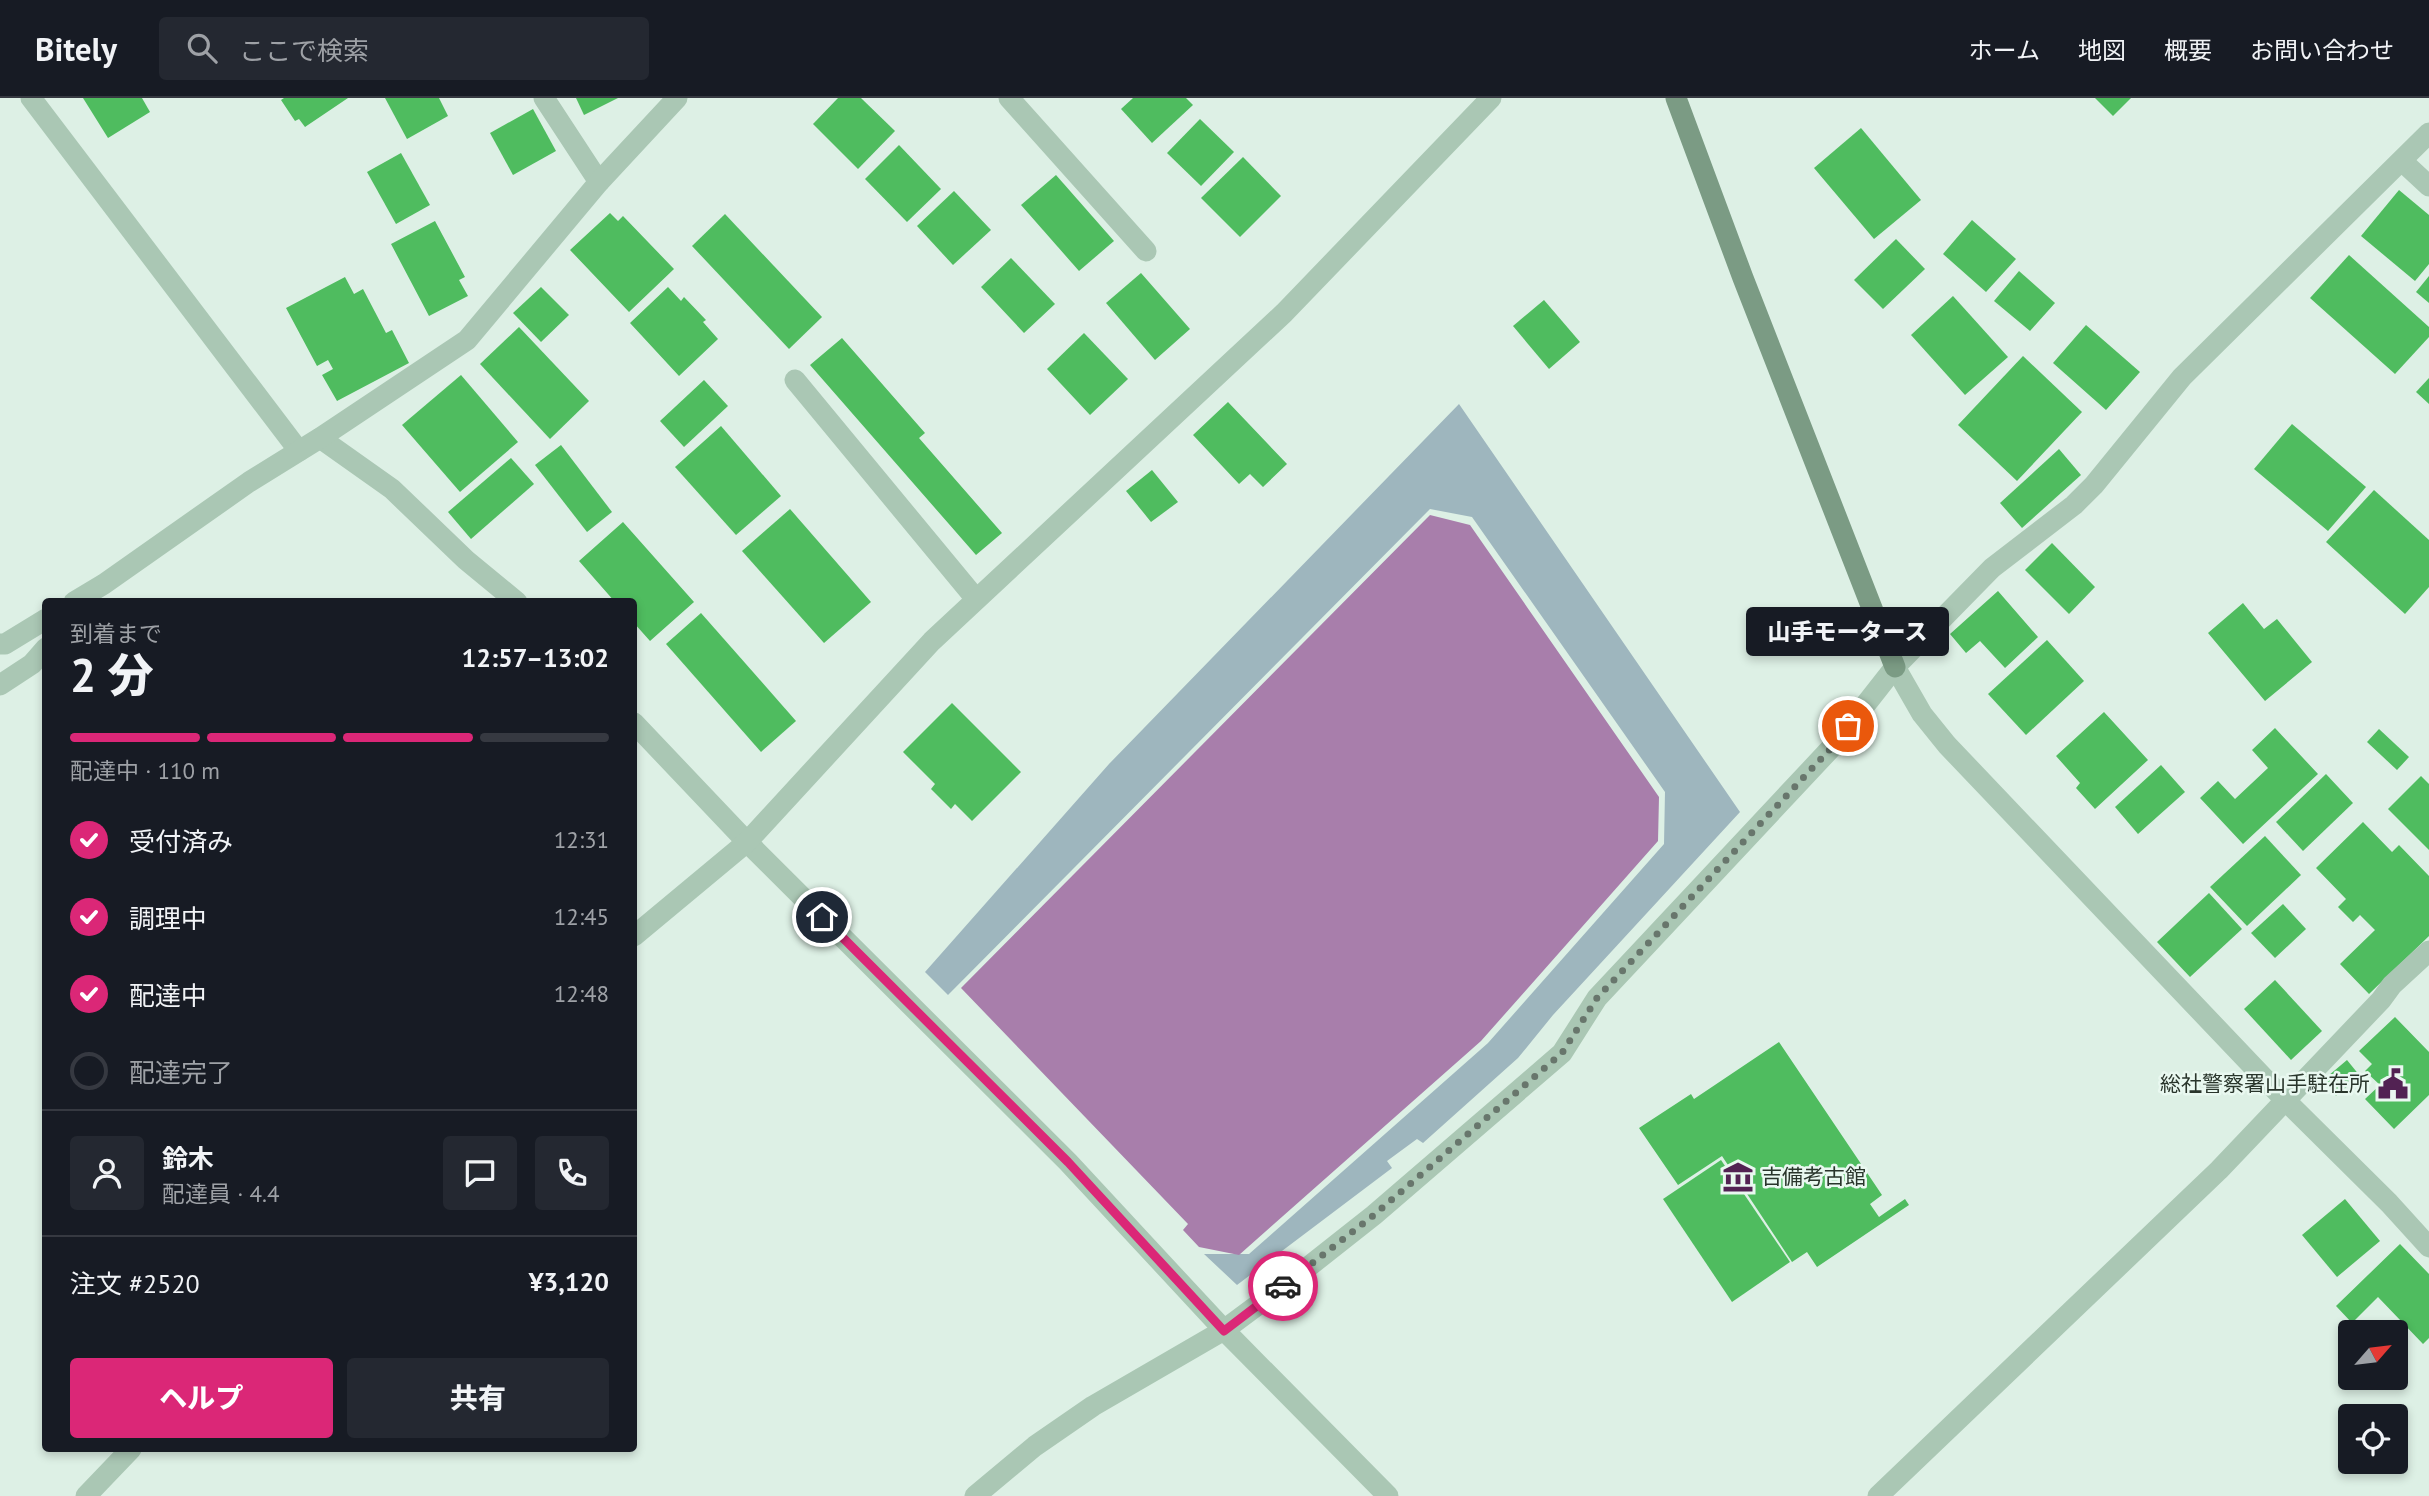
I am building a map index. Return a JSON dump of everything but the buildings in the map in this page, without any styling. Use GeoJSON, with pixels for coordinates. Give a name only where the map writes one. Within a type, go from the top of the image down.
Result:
{"type":"FeatureCollection","features":[{"type":"Feature","properties":{"kind":"street"},"geometry":{"type":"LineString","coordinates":[[31,98],[299,452]]}},
{"type":"Feature","properties":{"kind":"street"},"geometry":{"type":"LineString","coordinates":[[544,98],[599,182]]}},
{"type":"Feature","properties":{"kind":"street"},"geometry":{"type":"LineString","coordinates":[[1009,98],[1146,251]]}},
{"type":"Feature","properties":{"kind":"street"},"geometry":{"type":"LineString","coordinates":[[637,934],[747,842],[932,641],[1284,313],[1492,98]]}},
{"type":"Feature","properties":{"kind":"street"},"geometry":{"type":"LineString","coordinates":[[1676,98],[1743,278],[1895,667],[1922,714],[1947,745],[2429,1247]]}},
{"type":"Feature","properties":{"kind":"street"},"geometry":{"type":"LineString","coordinates":[[81,598],[249,482],[320,439],[467,340],[669,101]]}},
{"type":"Feature","properties":{"kind":"street"},"geometry":{"type":"LineString","coordinates":[[975,1496],[1035,1446],[1093,1406],[1224,1331],[1374,1215],[1562,1053],[1597,998],[1833,746],[1895,667],[1992,568],[2074,505],[2094,485],[2182,377],[2429,133]]}},
{"type":"Feature","properties":{"kind":"street"},"geometry":{"type":"LineString","coordinates":[[2402,162],[2429,186]]}},
{"type":"Feature","properties":{"kind":"street"},"geometry":{"type":"LineString","coordinates":[[794,380],[976,599]]}},
{"type":"Feature","properties":{"kind":"street"},"geometry":{"type":"LineString","coordinates":[[320,439],[392,489],[466,560],[512,598]]}},
{"type":"Feature","properties":{"kind":"street"},"geometry":{"type":"LineString","coordinates":[[0,644],[5,644],[42,621]]}},
{"type":"Feature","properties":{"kind":"street"},"geometry":{"type":"LineString","coordinates":[[0,685],[32,664],[42,653]]}},
{"type":"Feature","properties":{"kind":"street"},"geometry":{"type":"LineString","coordinates":[[637,726],[747,842],[1068,1162],[1224,1331],[1388,1496]]}},
{"type":"Feature","properties":{"kind":"street"},"geometry":{"type":"LineString","coordinates":[[1878,1496],[2219,1170],[2381,1000],[2392,985],[2429,951]]}},
{"type":"Feature","properties":{"kind":"street"},"geometry":{"type":"LineString","coordinates":[[86,1496],[128,1452]]}},
{"type":"Feature","properties":{"kind":"shaded area"},"geometry":{"type":"Polygon","coordinates":[[[1459,404],[1740,812],[1553,1015],[1518,1058],[1423,1143],[1417,1139],[1387,1161],[1392,1168],[1237,1285],[1204,1254],[1249,1254],[1488,1043],[1664,844],[1665,792],[1472,517],[1430,509],[948,995],[925,972],[1109,764],[1459,404]]]}},
{"type":"Feature","properties":{"kind":"shaded area"},"geometry":{"type":"Polygon","coordinates":[[[1430,515],[1470,525],[1659,797],[1658,841],[1481,1041],[1239,1255],[1199,1247],[1183,1230],[1188,1224],[961,988],[1430,515]]]}},
{"type":"Feature","properties":{"kind":"way so far"},"geometry":{"type":"LineString","coordinates":[[1283,1286],[1374,1215],[1562,1053],[1597,998],[1833,746],[1848,726]]}},
{"type":"Feature","properties":{"kind":"place","name":"山手モータース"},"geometry":{"type":"Point","coordinates":[1848,726]}},
{"type":"Feature","properties":{"kind":"place","name":"総社警察署山手駐在所"},"geometry":{"type":"Point","coordinates":[2393,1084]}},
{"type":"Feature","properties":{"kind":"place","name":"吉備考古館"},"geometry":{"type":"Point","coordinates":[1738,1177]}},
{"type":"Feature","properties":{"kind":"route"},"geometry":{"type":"LineString","coordinates":[[822,917],[1068,1162],[1224,1331],[1283,1286]]}}]}
